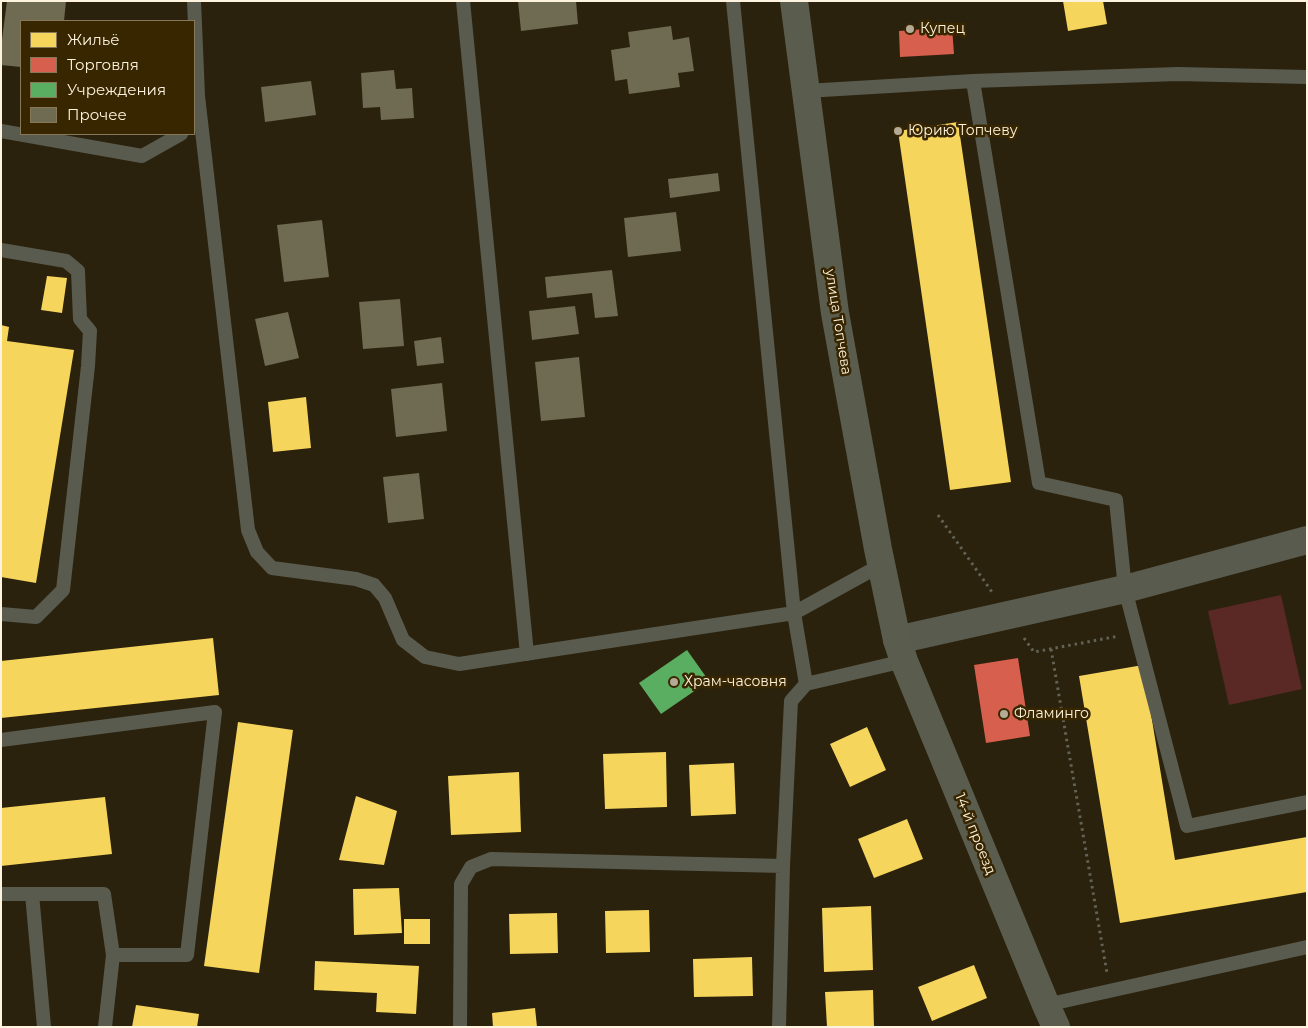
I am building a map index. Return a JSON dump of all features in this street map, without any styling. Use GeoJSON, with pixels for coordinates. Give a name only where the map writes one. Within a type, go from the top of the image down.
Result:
{"type":"FeatureCollection","features":[{"type":"Feature","properties":{"kind":"street","name":"улица Топчева"},"geometry":{"type":"LineString","coordinates":[[794,1],[834,313],[881,565],[900,650]]}},
{"type":"Feature","properties":{"kind":"street"},"geometry":{"type":"LineString","coordinates":[[900,650],[1307,540]]}},
{"type":"Feature","properties":{"kind":"street","name":"14-й проезд"},"geometry":{"type":"LineString","coordinates":[[900,650],[1051,1016]]}},
{"type":"Feature","properties":{"kind":"lane"},"geometry":{"type":"LineString","coordinates":[[194,1],[194,20]]}},
{"type":"Feature","properties":{"kind":"lane"},"geometry":{"type":"LineString","coordinates":[[463,1],[527,654]]}},
{"type":"Feature","properties":{"kind":"lane"},"geometry":{"type":"LineString","coordinates":[[733,1],[794,613],[806,684]]}},
{"type":"Feature","properties":{"kind":"lane"},"geometry":{"type":"LineString","coordinates":[[195,50],[196,100],[248,530],[257,552],[272,568],[356,579],[374,585],[385,598],[403,640],[425,657],[460,664],[794,613],[881,565]]}},
{"type":"Feature","properties":{"kind":"lane"},"geometry":{"type":"LineString","coordinates":[[806,91],[973,81],[1178,74],[1307,77]]}},
{"type":"Feature","properties":{"kind":"lane"},"geometry":{"type":"LineString","coordinates":[[973,81],[1039,483],[1116,500],[1125,589],[1186,826],[1307,802]]}},
{"type":"Feature","properties":{"kind":"lane"},"geometry":{"type":"LineString","coordinates":[[1,131],[20,134]]}},
{"type":"Feature","properties":{"kind":"lane"},"geometry":{"type":"LineString","coordinates":[[24,135],[142,156],[179,135]]}},
{"type":"Feature","properties":{"kind":"lane"},"geometry":{"type":"LineString","coordinates":[[1,250],[66,261],[78,271],[80,319],[90,331],[88,366],[64,590],[36,617],[1,614]]}},
{"type":"Feature","properties":{"kind":"lane"},"geometry":{"type":"LineString","coordinates":[[779,1027],[783,866],[791,701],[806,684],[900,650]]}},
{"type":"Feature","properties":{"kind":"lane"},"geometry":{"type":"LineString","coordinates":[[1,740],[215,712],[187,955],[113,955]]}},
{"type":"Feature","properties":{"kind":"lane"},"geometry":{"type":"LineString","coordinates":[[460,1027],[461,884],[470,867],[492,859],[783,866]]}},
{"type":"Feature","properties":{"kind":"lane"},"geometry":{"type":"LineString","coordinates":[[1,894],[104,894],[113,955],[105,1027]]}},
{"type":"Feature","properties":{"kind":"lane"},"geometry":{"type":"LineString","coordinates":[[32,894],[44,1027]]}},
{"type":"Feature","properties":{"kind":"lane"},"geometry":{"type":"LineString","coordinates":[[1051,1016],[1110,991],[1307,947]]}},
{"type":"Feature","properties":{"kind":"path"},"geometry":{"type":"LineString","coordinates":[[1051,649],[1110,991]]}},
{"type":"Feature","properties":{"kind":"shaded area"},"geometry":{"type":"Polygon","coordinates":[[[1281,595],[1302,689],[1229,705],[1208,611],[1281,595]]]}},
{"type":"Feature","properties":{"kind":"building: Жильё"},"geometry":{"type":"Polygon","coordinates":[[[1063,1],[1103,1],[1107,24],[1068,31],[1063,1]]]}},
{"type":"Feature","properties":{"kind":"building: Жильё"},"geometry":{"type":"Polygon","coordinates":[[[958,122],[1011,482],[950,490],[898,131],[958,122]]]}},
{"type":"Feature","properties":{"kind":"building: Жильё"},"geometry":{"type":"Polygon","coordinates":[[[47,276],[67,278],[62,313],[41,310],[47,276]]]}},
{"type":"Feature","properties":{"kind":"building: Жильё"},"geometry":{"type":"Polygon","coordinates":[[[1,325],[9,327],[7,341],[74,350],[36,583],[1,577],[1,325]]]}},
{"type":"Feature","properties":{"kind":"building: Жильё"},"geometry":{"type":"Polygon","coordinates":[[[306,397],[311,448],[273,452],[268,402],[306,397]]]}},
{"type":"Feature","properties":{"kind":"building: Жильё"},"geometry":{"type":"Polygon","coordinates":[[[213,638],[219,695],[1,718],[1,661],[213,638]]]}},
{"type":"Feature","properties":{"kind":"building: Жильё"},"geometry":{"type":"Polygon","coordinates":[[[1143,665],[1175,860],[1307,837],[1307,892],[1120,923],[1079,676],[1143,665]]]}},
{"type":"Feature","properties":{"kind":"building: Жильё"},"geometry":{"type":"Polygon","coordinates":[[[238,722],[293,730],[259,973],[204,966],[238,722]]]}},
{"type":"Feature","properties":{"kind":"building: Жильё"},"geometry":{"type":"Polygon","coordinates":[[[867,727],[886,770],[850,787],[830,744],[867,727]]]}},
{"type":"Feature","properties":{"kind":"building: Жильё"},"geometry":{"type":"Polygon","coordinates":[[[666,752],[667,807],[605,809],[603,754],[666,752]]]}},
{"type":"Feature","properties":{"kind":"building: Жильё"},"geometry":{"type":"Polygon","coordinates":[[[734,763],[736,814],[691,816],[689,765],[734,763]]]}},
{"type":"Feature","properties":{"kind":"building: Жильё"},"geometry":{"type":"Polygon","coordinates":[[[519,772],[521,832],[451,835],[448,776],[519,772]]]}},
{"type":"Feature","properties":{"kind":"building: Жильё"},"geometry":{"type":"Polygon","coordinates":[[[356,796],[397,811],[384,865],[339,860],[356,796]]]}},
{"type":"Feature","properties":{"kind":"building: Жильё"},"geometry":{"type":"Polygon","coordinates":[[[105,797],[112,854],[1,866],[1,808],[105,797]]]}},
{"type":"Feature","properties":{"kind":"building: Жильё"},"geometry":{"type":"Polygon","coordinates":[[[907,819],[923,859],[874,878],[858,839],[907,819]]]}},
{"type":"Feature","properties":{"kind":"building: Жильё"},"geometry":{"type":"Polygon","coordinates":[[[399,888],[402,933],[354,935],[353,889],[399,888]]]}},
{"type":"Feature","properties":{"kind":"building: Жильё"},"geometry":{"type":"Polygon","coordinates":[[[871,906],[873,970],[824,972],[822,908],[871,906]]]}},
{"type":"Feature","properties":{"kind":"building: Жильё"},"geometry":{"type":"Polygon","coordinates":[[[649,910],[650,952],[606,953],[605,911],[649,910]]]}},
{"type":"Feature","properties":{"kind":"building: Жильё"},"geometry":{"type":"Polygon","coordinates":[[[557,913],[558,953],[510,954],[509,914],[557,913]]]}},
{"type":"Feature","properties":{"kind":"building: Жильё"},"geometry":{"type":"Polygon","coordinates":[[[404,919],[430,919],[430,944],[404,944],[404,919]]]}},
{"type":"Feature","properties":{"kind":"building: Жильё"},"geometry":{"type":"Polygon","coordinates":[[[752,957],[753,996],[694,997],[693,959],[752,957]]]}},
{"type":"Feature","properties":{"kind":"building: Жильё"},"geometry":{"type":"Polygon","coordinates":[[[315,961],[419,966],[416,1014],[376,1012],[377,993],[314,990],[315,961]]]}},
{"type":"Feature","properties":{"kind":"building: Жильё"},"geometry":{"type":"Polygon","coordinates":[[[974,965],[987,998],[932,1021],[918,987],[974,965]]]}},
{"type":"Feature","properties":{"kind":"building: Жильё"},"geometry":{"type":"Polygon","coordinates":[[[873,990],[874,1027],[827,1027],[825,992],[873,990]]]}},
{"type":"Feature","properties":{"kind":"building: Жильё"},"geometry":{"type":"Polygon","coordinates":[[[136,1005],[199,1014],[197,1027],[132,1027],[136,1005]]]}},
{"type":"Feature","properties":{"kind":"building: Жильё"},"geometry":{"type":"Polygon","coordinates":[[[535,1008],[537,1027],[493,1027],[492,1013],[535,1008]]]}},
{"type":"Feature","properties":{"kind":"building: Торговля"},"geometry":{"type":"Polygon","coordinates":[[[952,27],[954,54],[900,57],[899,31],[952,27]]]}},
{"type":"Feature","properties":{"kind":"building: Торговля"},"geometry":{"type":"Polygon","coordinates":[[[1018,658],[1030,736],[986,743],[974,665],[1018,658]]]}},
{"type":"Feature","properties":{"kind":"building: Учреждения","name":"Храм-часовня"},"geometry":{"type":"Polygon","coordinates":[[[687,650],[709,681],[661,714],[639,683],[687,650]]]}},
{"type":"Feature","properties":{"kind":"building: Прочее"},"geometry":{"type":"Polygon","coordinates":[[[7,1],[66,1],[64,20],[20,20],[20,67],[1,65],[1,47],[7,1]]]}},
{"type":"Feature","properties":{"kind":"building: Прочее"},"geometry":{"type":"Polygon","coordinates":[[[518,1],[576,1],[578,24],[521,31],[518,1]]]}},
{"type":"Feature","properties":{"kind":"building: Прочее"},"geometry":{"type":"Polygon","coordinates":[[[671,26],[673,40],[689,37],[694,71],[678,73],[680,87],[629,94],[627,79],[615,81],[611,50],[630,47],[628,32],[671,26]]]}},
{"type":"Feature","properties":{"kind":"building: Прочее"},"geometry":{"type":"Polygon","coordinates":[[[394,70],[396,89],[412,88],[414,118],[381,120],[380,107],[363,108],[361,73],[394,70]]]}},
{"type":"Feature","properties":{"kind":"building: Прочее"},"geometry":{"type":"Polygon","coordinates":[[[311,81],[316,115],[265,122],[261,87],[311,81]]]}},
{"type":"Feature","properties":{"kind":"building: Прочее"},"geometry":{"type":"Polygon","coordinates":[[[718,173],[720,191],[670,198],[668,179],[718,173]]]}},
{"type":"Feature","properties":{"kind":"building: Прочее"},"geometry":{"type":"Polygon","coordinates":[[[676,212],[681,251],[628,257],[624,218],[676,212]]]}},
{"type":"Feature","properties":{"kind":"building: Прочее"},"geometry":{"type":"Polygon","coordinates":[[[322,220],[329,277],[284,282],[277,225],[322,220]]]}},
{"type":"Feature","properties":{"kind":"building: Прочее"},"geometry":{"type":"Polygon","coordinates":[[[612,270],[618,316],[595,318],[592,293],[547,298],[545,277],[612,270]]]}},
{"type":"Feature","properties":{"kind":"building: Прочее"},"geometry":{"type":"Polygon","coordinates":[[[400,299],[404,346],[363,349],[359,302],[400,299]]]}},
{"type":"Feature","properties":{"kind":"building: Прочее"},"geometry":{"type":"Polygon","coordinates":[[[575,306],[579,334],[532,340],[529,311],[575,306]]]}},
{"type":"Feature","properties":{"kind":"building: Прочее"},"geometry":{"type":"Polygon","coordinates":[[[288,312],[299,358],[265,366],[255,319],[288,312]]]}},
{"type":"Feature","properties":{"kind":"building: Прочее"},"geometry":{"type":"Polygon","coordinates":[[[441,337],[444,363],[417,366],[414,341],[441,337]]]}},
{"type":"Feature","properties":{"kind":"building: Прочее"},"geometry":{"type":"Polygon","coordinates":[[[579,357],[585,417],[541,421],[535,362],[579,357]]]}},
{"type":"Feature","properties":{"kind":"building: Прочее"},"geometry":{"type":"Polygon","coordinates":[[[442,383],[447,431],[396,437],[391,389],[442,383]]]}},
{"type":"Feature","properties":{"kind":"building: Прочее"},"geometry":{"type":"Polygon","coordinates":[[[419,473],[424,519],[388,523],[383,477],[419,473]]]}},
{"type":"Feature","properties":{"kind":"place","name":"Купец"},"geometry":{"type":"Point","coordinates":[910,29]}},
{"type":"Feature","properties":{"kind":"place","name":"Юрию Топчеву"},"geometry":{"type":"Point","coordinates":[898,131]}},
{"type":"Feature","properties":{"kind":"place","name":"Храм-часовня"},"geometry":{"type":"Point","coordinates":[674,682]}},
{"type":"Feature","properties":{"kind":"place","name":"Фламинго"},"geometry":{"type":"Point","coordinates":[1004,714]}}]}
